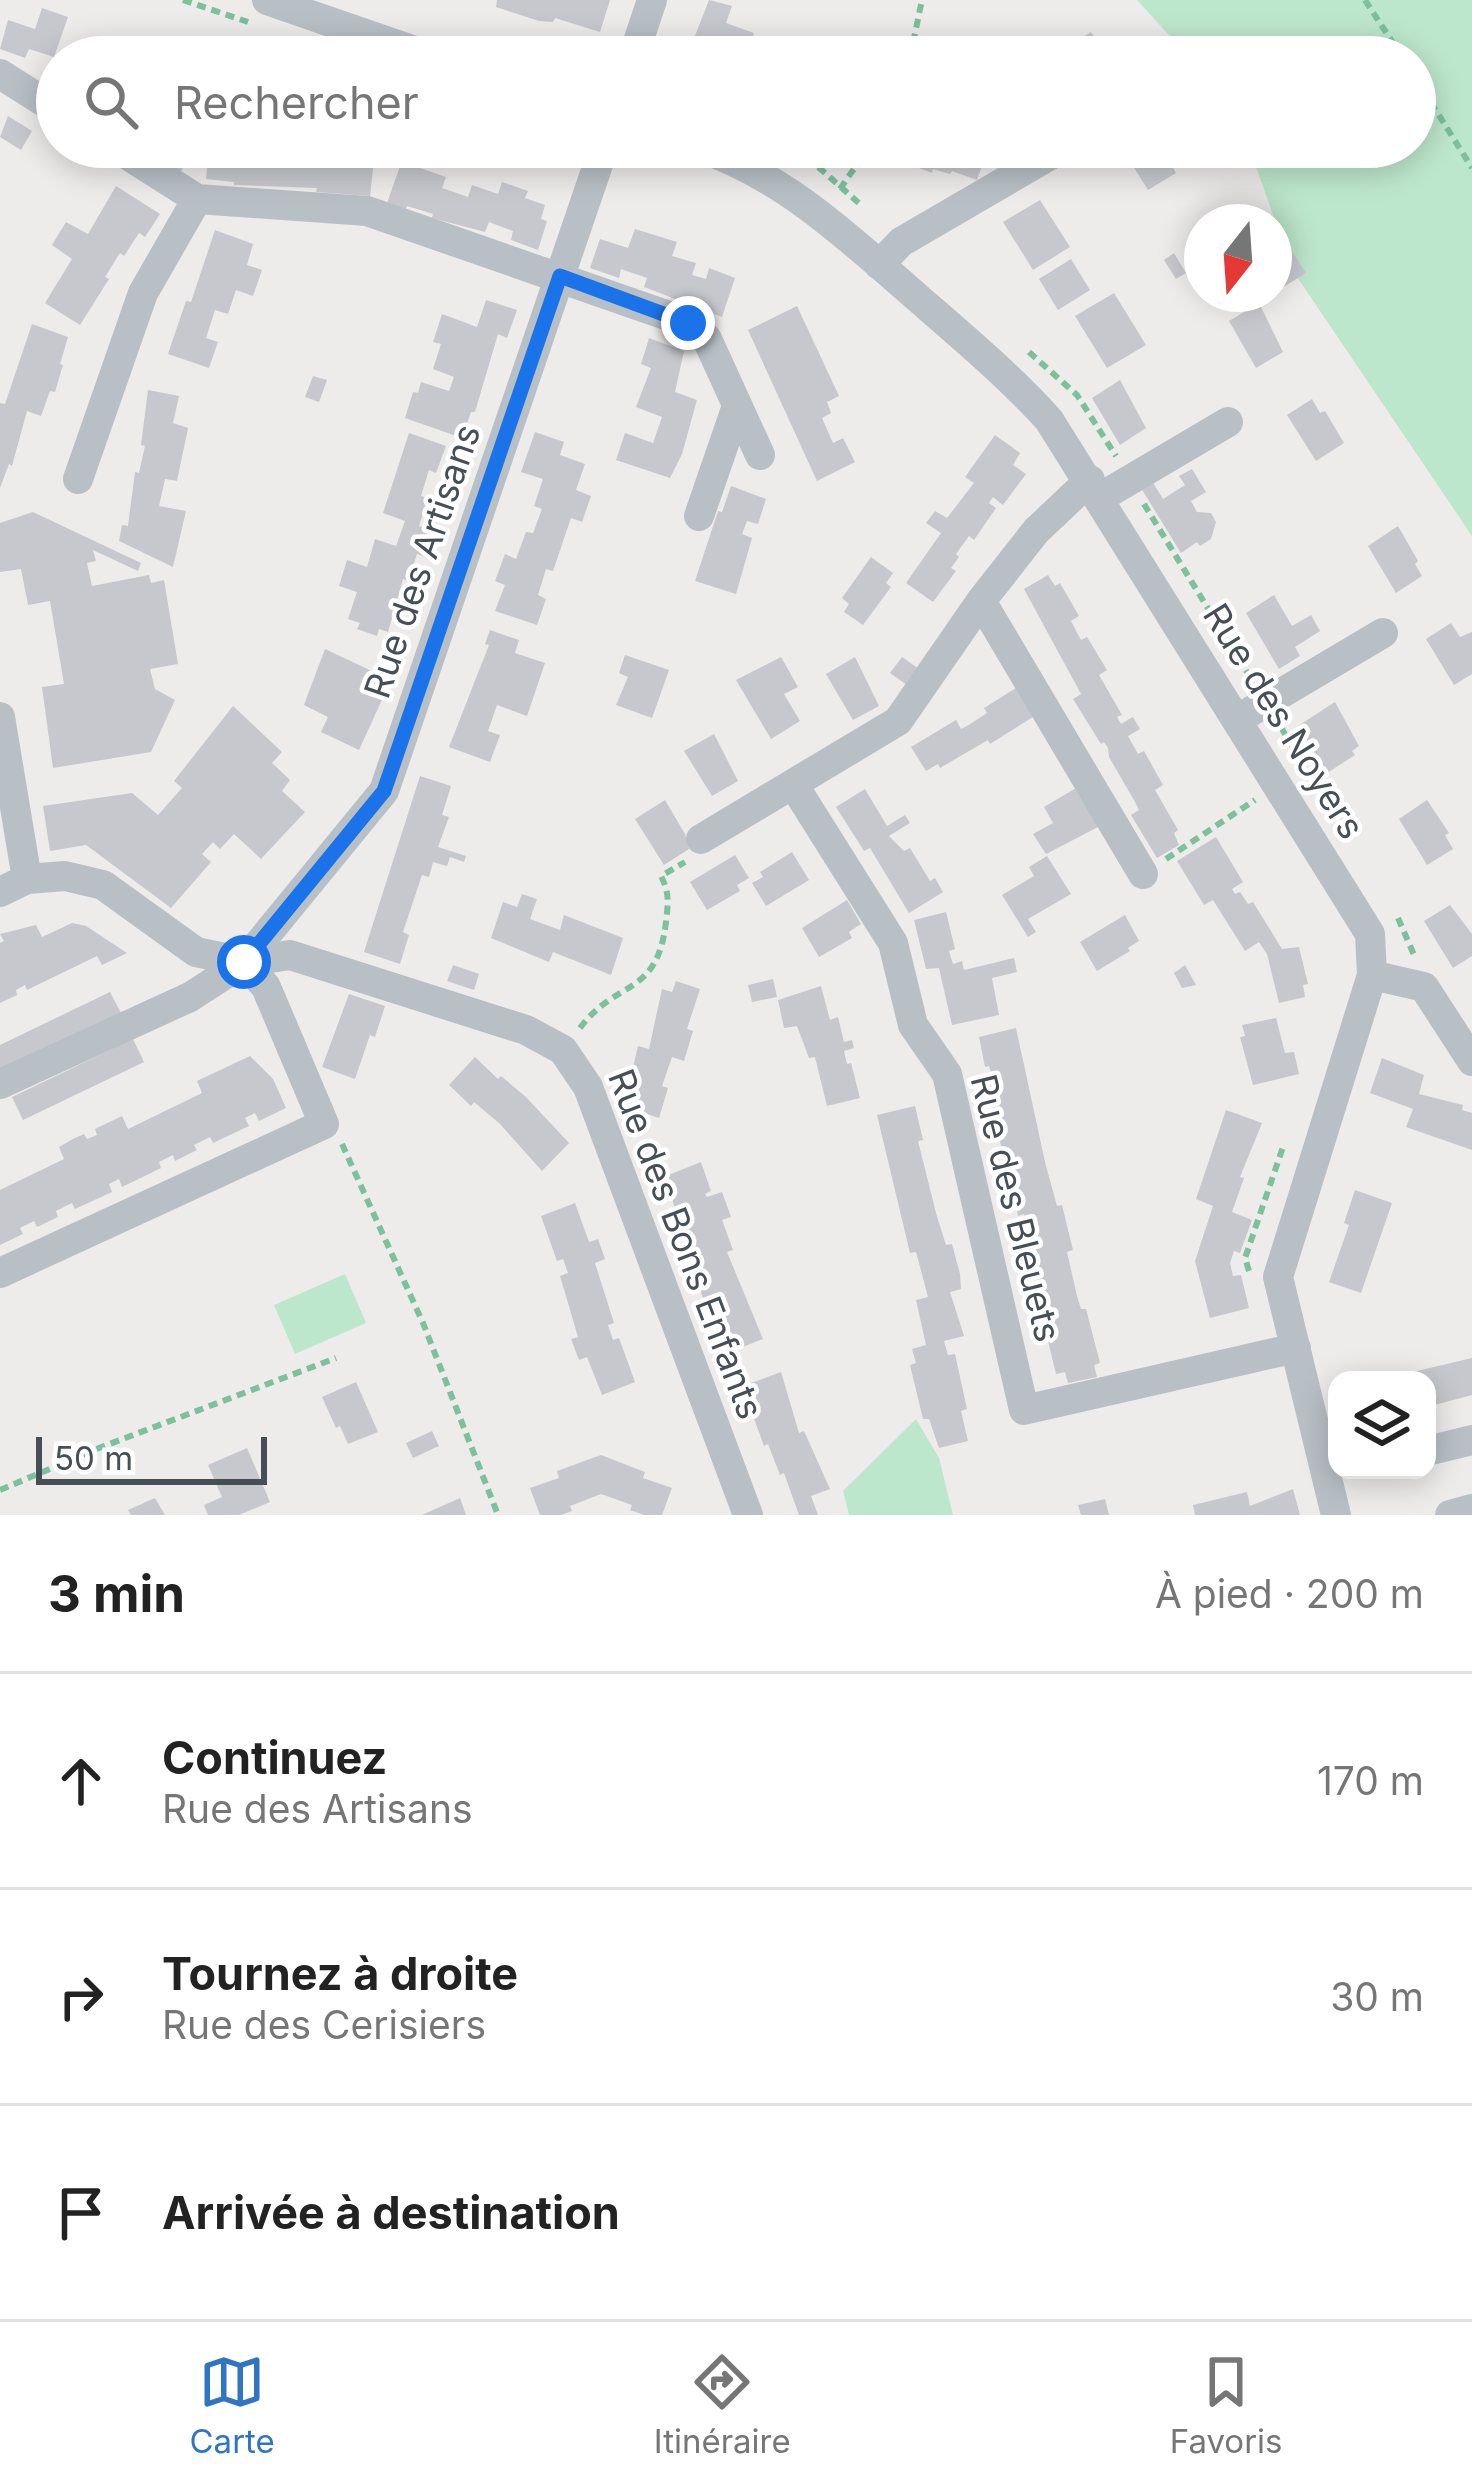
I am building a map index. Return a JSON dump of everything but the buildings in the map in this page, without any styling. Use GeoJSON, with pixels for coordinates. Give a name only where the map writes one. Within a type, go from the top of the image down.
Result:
{"type":"FeatureCollection","features":[{"type":"Feature","properties":{"kind":"street"},"geometry":{"type":"LineString","coordinates":[[267,0],[372,36]]}},
{"type":"Feature","properties":{"kind":"street"},"geometry":{"type":"LineString","coordinates":[[640,36],[652,0]]}},
{"type":"Feature","properties":{"kind":"street"},"geometry":{"type":"LineString","coordinates":[[0,74],[36,97]]}},
{"type":"Feature","properties":{"kind":"street"},"geometry":{"type":"LineString","coordinates":[[148,168],[197,199],[367,211],[688,323],[706,339],[760,455]]}},
{"type":"Feature","properties":{"kind":"street","name":"Rue des Artisans"},"geometry":{"type":"LineString","coordinates":[[244,962],[384,791],[597,168]]}},
{"type":"Feature","properties":{"kind":"street","name":"Rue des Noyers"},"geometry":{"type":"LineString","coordinates":[[750,168],[763,173],[879,265],[1016,384],[1049,420],[1238,719],[1266,793],[1370,934],[1372,976],[1278,1277],[1328,1441]]}},
{"type":"Feature","properties":{"kind":"street"},"geometry":{"type":"LineString","coordinates":[[879,265],[901,242],[1028,168]]}},
{"type":"Feature","properties":{"kind":"street"},"geometry":{"type":"LineString","coordinates":[[78,479],[143,292],[197,199]]}},
{"type":"Feature","properties":{"kind":"street"},"geometry":{"type":"LineString","coordinates":[[699,516],[737,406]]}},
{"type":"Feature","properties":{"kind":"street"},"geometry":{"type":"LineString","coordinates":[[701,839],[898,721],[1036,531],[1096,489],[1228,422]]}},
{"type":"Feature","properties":{"kind":"street"},"geometry":{"type":"LineString","coordinates":[[981,601],[1143,874]]}},
{"type":"Feature","properties":{"kind":"street"},"geometry":{"type":"LineString","coordinates":[[1238,719],[1383,633]]}},
{"type":"Feature","properties":{"kind":"street"},"geometry":{"type":"LineString","coordinates":[[0,717],[14,885],[64,876],[103,885],[196,952],[244,962],[266,987],[324,1124],[0,1273]]}},
{"type":"Feature","properties":{"kind":"street","name":"Rue des Bleuets"},"geometry":{"type":"LineString","coordinates":[[793,784],[893,943],[913,1025],[946,1074],[1024,1410],[1296,1348]]}},
{"type":"Feature","properties":{"kind":"street","name":"Rue des Bons Enfants"},"geometry":{"type":"LineString","coordinates":[[244,962],[290,955],[526,1030],[563,1050],[588,1087],[748,1515]]}},
{"type":"Feature","properties":{"kind":"street"},"geometry":{"type":"LineString","coordinates":[[0,1084],[190,997],[244,962]]}},
{"type":"Feature","properties":{"kind":"street"},"geometry":{"type":"LineString","coordinates":[[1372,976],[1424,987],[1472,1061]]}},
{"type":"Feature","properties":{"kind":"street"},"geometry":{"type":"LineString","coordinates":[[1436,1449],[1472,1439]]}},
{"type":"Feature","properties":{"kind":"street","name":"Rue des Noyers"},"geometry":{"type":"LineString","coordinates":[[1336,1515],[1339,1479]]}},
{"type":"Feature","properties":{"kind":"street"},"geometry":{"type":"LineString","coordinates":[[1450,1515],[1472,1509]]}},
{"type":"Feature","properties":{"kind":"path"},"geometry":{"type":"LineString","coordinates":[[914,36],[922,0]]}},
{"type":"Feature","properties":{"kind":"path"},"geometry":{"type":"LineString","coordinates":[[1365,0],[1388,36]]}},
{"type":"Feature","properties":{"kind":"path"},"geometry":{"type":"LineString","coordinates":[[1436,110],[1472,168]]}},
{"type":"Feature","properties":{"kind":"path"},"geometry":{"type":"LineString","coordinates":[[820,216],[854,168]]}},
{"type":"Feature","properties":{"kind":"path"},"geometry":{"type":"LineString","coordinates":[[1143,874],[1266,793]]}},
{"type":"Feature","properties":{"kind":"path"},"geometry":{"type":"LineString","coordinates":[[1265,819],[1266,793]]}},
{"type":"Feature","properties":{"kind":"path"},"geometry":{"type":"LineString","coordinates":[[563,1050],[591,1012],[648,976],[662,955],[670,893],[661,877],[703,851],[701,839]]}},
{"type":"Feature","properties":{"kind":"path"},"geometry":{"type":"LineString","coordinates":[[324,1124],[345,1147],[424,1323],[498,1515]]}},
{"type":"Feature","properties":{"kind":"path"},"geometry":{"type":"LineString","coordinates":[[1250,1277],[1245,1258],[1284,1145]]}},
{"type":"Feature","properties":{"kind":"path"},"geometry":{"type":"LineString","coordinates":[[0,1490],[336,1358]]}},
{"type":"Feature","properties":{"kind":"green space"},"geometry":{"type":"Polygon","coordinates":[[[1137,0],[1472,0],[1472,536],[1293,271],[1292,204],[1269,204],[1256,168],[1436,168],[1436,36],[1170,36],[1137,0]]]}},
{"type":"Feature","properties":{"kind":"green space"},"geometry":{"type":"Polygon","coordinates":[[[345,1274],[366,1323],[295,1354],[274,1305],[345,1274]]]}},
{"type":"Feature","properties":{"kind":"green space"},"geometry":{"type":"Polygon","coordinates":[[[916,1419],[939,1458],[953,1515],[849,1515],[843,1491],[916,1419]]]}},
{"type":"Feature","properties":{"kind":"route"},"geometry":{"type":"LineString","coordinates":[[244,962],[384,791],[560,276],[688,323]]}}]}
